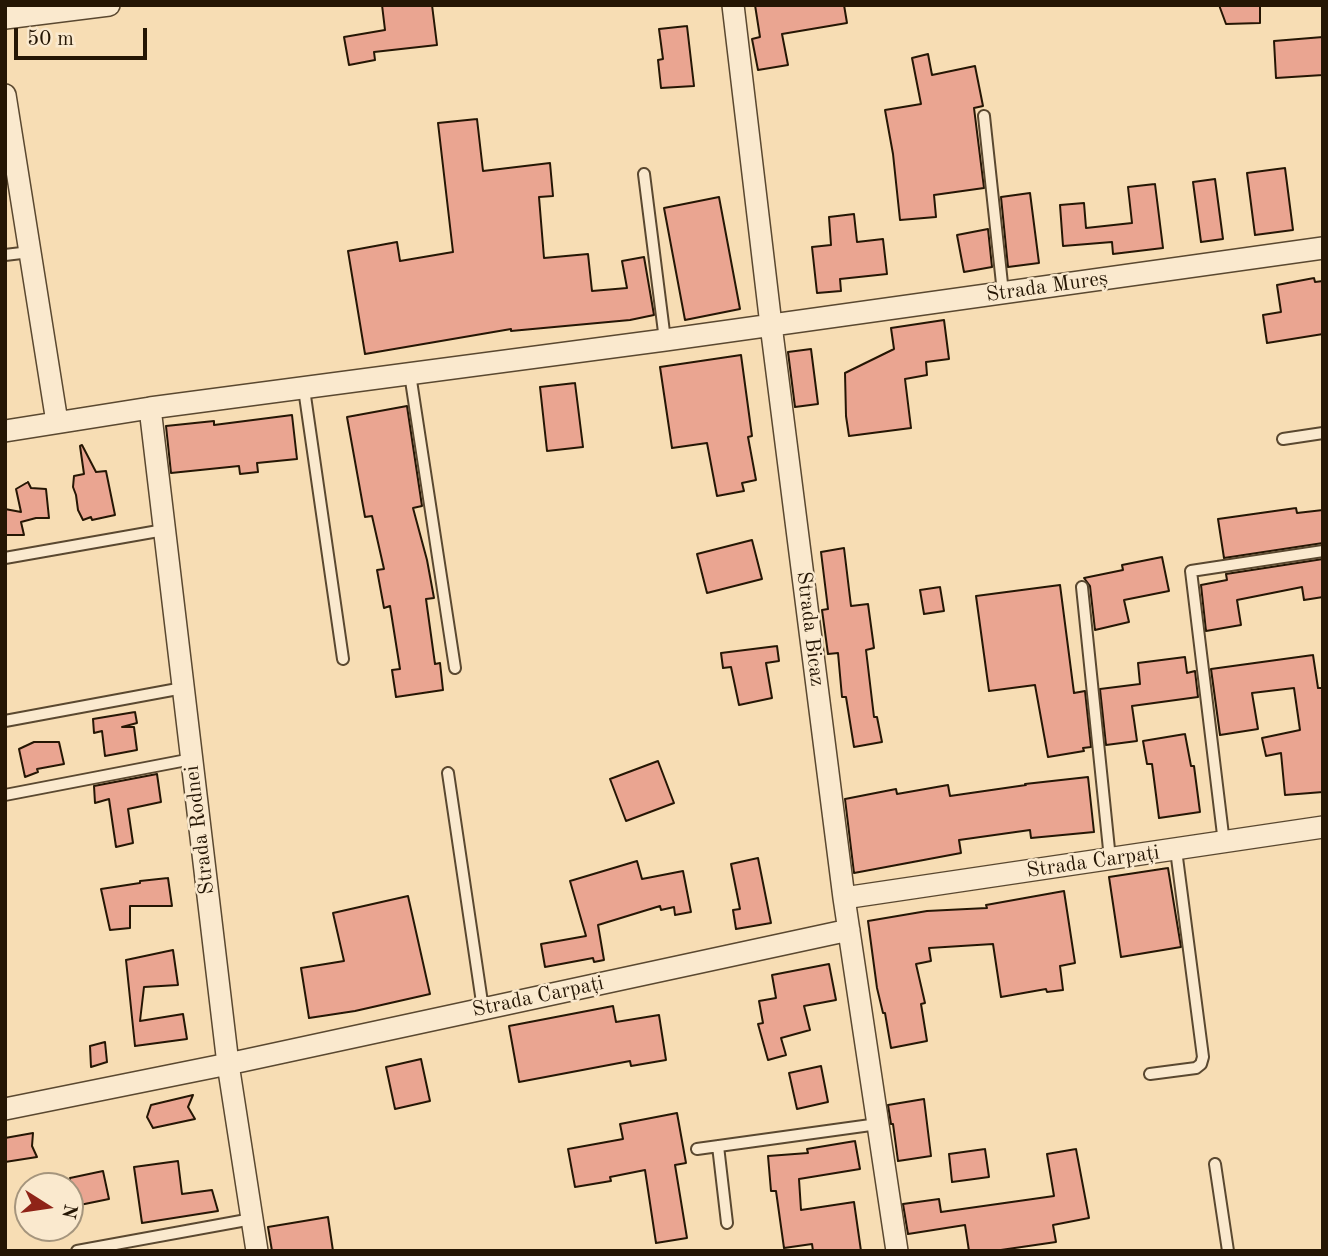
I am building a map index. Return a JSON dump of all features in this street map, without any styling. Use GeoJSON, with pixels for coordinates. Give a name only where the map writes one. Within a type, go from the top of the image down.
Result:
{"type":"FeatureCollection","features":[{"type":"Feature","properties":{"kind":"street"},"geometry":{"type":"LineString","coordinates":[[5,18],[109,5]]}},
{"type":"Feature","properties":{"kind":"street","name":"Strada Bicaz"},"geometry":{"type":"LineString","coordinates":[[733,5],[844,898],[897,1251]]}},
{"type":"Feature","properties":{"kind":"street"},"geometry":{"type":"LineString","coordinates":[[5,95],[57,422]]}},
{"type":"Feature","properties":{"kind":"street","name":"Strada Mureș"},"geometry":{"type":"LineString","coordinates":[[5,431],[150,408],[1323,248]]}},
{"type":"Feature","properties":{"kind":"street","name":"Strada Rodnei"},"geometry":{"type":"LineString","coordinates":[[150,408],[228,1064],[257,1251]]}},
{"type":"Feature","properties":{"kind":"street","name":"Strada Carpați"},"geometry":{"type":"LineString","coordinates":[[844,898],[1323,827]]}},
{"type":"Feature","properties":{"kind":"street","name":"Strada Carpați"},"geometry":{"type":"LineString","coordinates":[[5,1109],[228,1064],[849,930]]}},
{"type":"Feature","properties":{"kind":"lane"},"geometry":{"type":"LineString","coordinates":[[984,116],[1003,293]]}},
{"type":"Feature","properties":{"kind":"lane"},"geometry":{"type":"LineString","coordinates":[[644,174],[664,340]]}},
{"type":"Feature","properties":{"kind":"lane"},"geometry":{"type":"LineString","coordinates":[[5,255],[30,252]]}},
{"type":"Feature","properties":{"kind":"lane"},"geometry":{"type":"LineString","coordinates":[[410,374],[455,668]]}},
{"type":"Feature","properties":{"kind":"lane"},"geometry":{"type":"LineString","coordinates":[[304,389],[343,659]]}},
{"type":"Feature","properties":{"kind":"lane"},"geometry":{"type":"LineString","coordinates":[[1283,439],[1323,433]]}},
{"type":"Feature","properties":{"kind":"lane"},"geometry":{"type":"LineString","coordinates":[[5,558],[164,530]]}},
{"type":"Feature","properties":{"kind":"lane"},"geometry":{"type":"LineString","coordinates":[[1224,843],[1191,571],[1323,551]]}},
{"type":"Feature","properties":{"kind":"lane"},"geometry":{"type":"LineString","coordinates":[[1082,587],[1110,859]]}},
{"type":"Feature","properties":{"kind":"lane"},"geometry":{"type":"LineString","coordinates":[[5,722],[183,688]]}},
{"type":"Feature","properties":{"kind":"lane"},"geometry":{"type":"LineString","coordinates":[[5,795],[192,759]]}},
{"type":"Feature","properties":{"kind":"lane"},"geometry":{"type":"LineString","coordinates":[[447,773],[483,1009]]}},
{"type":"Feature","properties":{"kind":"lane","name":"Strada Carpați"},"geometry":{"type":"LineString","coordinates":[[1150,1074],[1196,1068],[1203,1057],[1176,850]]}},
{"type":"Feature","properties":{"kind":"lane"},"geometry":{"type":"LineString","coordinates":[[698,1149],[878,1125]]}},
{"type":"Feature","properties":{"kind":"lane"},"geometry":{"type":"LineString","coordinates":[[718,1146],[727,1223]]}},
{"type":"Feature","properties":{"kind":"lane"},"geometry":{"type":"LineString","coordinates":[[1215,1164],[1228,1251]]}},
{"type":"Feature","properties":{"kind":"lane"},"geometry":{"type":"LineString","coordinates":[[77,1251],[252,1219]]}},
{"type":"Feature","properties":{"kind":"building"},"geometry":{"type":"Polygon","coordinates":[[[382,5],[432,5],[437,45],[374,52],[375,60],[349,65],[344,37],[385,30],[382,5]]]}},
{"type":"Feature","properties":{"kind":"building"},"geometry":{"type":"Polygon","coordinates":[[[755,5],[844,5],[847,23],[782,34],[788,65],[758,70],[752,39],[760,37],[755,5]]]}},
{"type":"Feature","properties":{"kind":"building"},"geometry":{"type":"Polygon","coordinates":[[[1219,5],[1260,5],[1260,23],[1226,24],[1219,5]]]}},
{"type":"Feature","properties":{"kind":"building"},"geometry":{"type":"Polygon","coordinates":[[[687,26],[694,86],[661,88],[658,60],[663,59],[659,29],[687,26]]]}},
{"type":"Feature","properties":{"kind":"building"},"geometry":{"type":"Polygon","coordinates":[[[1323,37],[1323,75],[1276,78],[1274,41],[1323,37]]]}},
{"type":"Feature","properties":{"kind":"building"},"geometry":{"type":"Polygon","coordinates":[[[928,54],[932,75],[975,66],[983,106],[974,108],[984,188],[934,195],[936,217],[900,220],[885,110],[921,104],[912,58],[928,54]]]}},
{"type":"Feature","properties":{"kind":"building"},"geometry":{"type":"Polygon","coordinates":[[[477,119],[483,171],[550,163],[553,196],[539,197],[544,258],[588,254],[592,291],[627,288],[622,261],[644,257],[654,315],[630,320],[511,329],[365,354],[348,251],[397,242],[400,261],[453,252],[438,123],[477,119]]]}},
{"type":"Feature","properties":{"kind":"building"},"geometry":{"type":"Polygon","coordinates":[[[1285,168],[1293,230],[1255,235],[1247,173],[1285,168]]]}},
{"type":"Feature","properties":{"kind":"building"},"geometry":{"type":"Polygon","coordinates":[[[1215,179],[1223,239],[1201,242],[1193,182],[1215,179]]]}},
{"type":"Feature","properties":{"kind":"building"},"geometry":{"type":"Polygon","coordinates":[[[1155,184],[1163,248],[1113,254],[1112,242],[1063,246],[1060,205],[1084,203],[1086,228],[1132,223],[1128,187],[1155,184]]]}},
{"type":"Feature","properties":{"kind":"building"},"geometry":{"type":"Polygon","coordinates":[[[1030,193],[1039,263],[1008,267],[1001,197],[1030,193]]]}},
{"type":"Feature","properties":{"kind":"building"},"geometry":{"type":"Polygon","coordinates":[[[719,197],[740,309],[685,320],[664,208],[719,197]]]}},
{"type":"Feature","properties":{"kind":"building"},"geometry":{"type":"Polygon","coordinates":[[[854,214],[857,242],[883,239],[887,274],[840,279],[841,291],[817,293],[812,247],[831,245],[829,217],[854,214]]]}},
{"type":"Feature","properties":{"kind":"building"},"geometry":{"type":"Polygon","coordinates":[[[988,229],[992,267],[964,272],[957,235],[988,229]]]}},
{"type":"Feature","properties":{"kind":"building"},"geometry":{"type":"Polygon","coordinates":[[[1314,278],[1315,282],[1323,281],[1323,334],[1267,343],[1263,315],[1281,312],[1277,285],[1314,278]]]}},
{"type":"Feature","properties":{"kind":"building"},"geometry":{"type":"Polygon","coordinates":[[[944,320],[949,359],[926,362],[927,375],[905,379],[911,428],[849,436],[845,373],[894,349],[891,328],[944,320]]]}},
{"type":"Feature","properties":{"kind":"building"},"geometry":{"type":"Polygon","coordinates":[[[811,349],[818,404],[795,407],[788,352],[811,349]]]}},
{"type":"Feature","properties":{"kind":"building"},"geometry":{"type":"Polygon","coordinates":[[[741,355],[752,436],[748,437],[756,480],[742,483],[744,491],[717,496],[707,443],[672,448],[660,367],[741,355]]]}},
{"type":"Feature","properties":{"kind":"building"},"geometry":{"type":"Polygon","coordinates":[[[575,383],[583,447],[547,451],[540,387],[575,383]]]}},
{"type":"Feature","properties":{"kind":"building"},"geometry":{"type":"Polygon","coordinates":[[[407,406],[422,506],[413,508],[434,598],[426,599],[435,664],[440,663],[443,690],[396,697],[392,670],[400,669],[390,606],[384,608],[377,570],[384,569],[372,516],[365,517],[347,417],[407,406]]]}},
{"type":"Feature","properties":{"kind":"building"},"geometry":{"type":"Polygon","coordinates":[[[292,415],[297,459],[257,463],[258,472],[240,474],[239,466],[171,473],[166,426],[214,421],[214,425],[292,415]]]}},
{"type":"Feature","properties":{"kind":"building"},"geometry":{"type":"Polygon","coordinates":[[[82,445],[96,472],[106,471],[115,515],[83,520],[78,510],[73,487],[74,476],[84,474],[82,445]]]}},
{"type":"Feature","properties":{"kind":"building"},"geometry":{"type":"Polygon","coordinates":[[[28,482],[31,488],[46,489],[49,518],[21,522],[24,535],[5,535],[5,509],[21,512],[16,489],[28,482]]]}},
{"type":"Feature","properties":{"kind":"building"},"geometry":{"type":"Polygon","coordinates":[[[1296,508],[1297,513],[1323,510],[1323,543],[1224,558],[1218,519],[1296,508]]]}},
{"type":"Feature","properties":{"kind":"building"},"geometry":{"type":"Polygon","coordinates":[[[752,540],[762,579],[707,593],[697,554],[752,540]]]}},
{"type":"Feature","properties":{"kind":"building"},"geometry":{"type":"Polygon","coordinates":[[[844,548],[851,606],[868,604],[874,648],[866,650],[874,717],[877,717],[882,742],[854,747],[846,697],[842,697],[838,653],[828,654],[822,610],[828,609],[821,552],[844,548]]]}},
{"type":"Feature","properties":{"kind":"building"},"geometry":{"type":"Polygon","coordinates":[[[1162,557],[1169,591],[1124,600],[1129,622],[1095,630],[1090,586],[1084,578],[1123,570],[1122,565],[1162,557]]]}},
{"type":"Feature","properties":{"kind":"building"},"geometry":{"type":"Polygon","coordinates":[[[1323,559],[1323,597],[1304,600],[1302,587],[1237,600],[1241,625],[1206,631],[1201,585],[1227,580],[1226,574],[1323,559]]]}},
{"type":"Feature","properties":{"kind":"building"},"geometry":{"type":"Polygon","coordinates":[[[1060,585],[1074,693],[1085,691],[1091,747],[1083,748],[1084,751],[1048,757],[1035,685],[989,691],[976,596],[1060,585]]]}},
{"type":"Feature","properties":{"kind":"building"},"geometry":{"type":"Polygon","coordinates":[[[940,587],[944,611],[924,614],[920,590],[940,587]]]}},
{"type":"Feature","properties":{"kind":"building"},"geometry":{"type":"Polygon","coordinates":[[[777,646],[779,661],[766,663],[772,698],[739,705],[731,667],[723,668],[721,653],[777,646]]]}},
{"type":"Feature","properties":{"kind":"building"},"geometry":{"type":"Polygon","coordinates":[[[1313,655],[1318,688],[1323,688],[1323,792],[1285,795],[1281,753],[1266,756],[1262,738],[1300,730],[1294,688],[1252,693],[1258,729],[1220,735],[1211,669],[1313,655]]]}},
{"type":"Feature","properties":{"kind":"building"},"geometry":{"type":"Polygon","coordinates":[[[1185,657],[1187,673],[1195,671],[1198,697],[1132,706],[1137,741],[1106,745],[1100,689],[1140,684],[1138,663],[1185,657]]]}},
{"type":"Feature","properties":{"kind":"building"},"geometry":{"type":"Polygon","coordinates":[[[135,712],[137,723],[122,727],[134,727],[137,750],[105,756],[102,731],[94,733],[93,719],[135,712]]]}},
{"type":"Feature","properties":{"kind":"building"},"geometry":{"type":"Polygon","coordinates":[[[1185,734],[1191,766],[1194,766],[1200,812],[1159,818],[1152,764],[1147,764],[1143,741],[1185,734]]]}},
{"type":"Feature","properties":{"kind":"building"},"geometry":{"type":"Polygon","coordinates":[[[34,742],[59,742],[64,764],[37,769],[38,772],[25,777],[19,749],[34,742]]]}},
{"type":"Feature","properties":{"kind":"building"},"geometry":{"type":"Polygon","coordinates":[[[658,761],[674,803],[626,821],[610,779],[658,761]]]}},
{"type":"Feature","properties":{"kind":"building"},"geometry":{"type":"Polygon","coordinates":[[[157,774],[161,802],[128,809],[133,843],[116,847],[109,799],[95,803],[94,786],[157,774]]]}},
{"type":"Feature","properties":{"kind":"building"},"geometry":{"type":"Polygon","coordinates":[[[1088,777],[1094,832],[1031,838],[1030,830],[959,840],[961,853],[854,873],[845,799],[896,789],[897,794],[948,785],[950,796],[1088,777]]]}},
{"type":"Feature","properties":{"kind":"building"},"geometry":{"type":"Polygon","coordinates":[[[758,858],[771,923],[736,929],[733,910],[740,909],[731,864],[758,858]]]}},
{"type":"Feature","properties":{"kind":"building"},"geometry":{"type":"Polygon","coordinates":[[[637,861],[642,879],[683,871],[691,912],[675,915],[674,907],[661,910],[660,906],[598,925],[604,960],[594,962],[593,958],[545,967],[541,944],[586,936],[570,881],[637,861]]]}},
{"type":"Feature","properties":{"kind":"building"},"geometry":{"type":"Polygon","coordinates":[[[1168,868],[1181,947],[1121,957],[1109,877],[1168,868]]]}},
{"type":"Feature","properties":{"kind":"building"},"geometry":{"type":"Polygon","coordinates":[[[168,878],[172,906],[130,906],[130,928],[110,930],[101,889],[168,878]]]}},
{"type":"Feature","properties":{"kind":"building"},"geometry":{"type":"Polygon","coordinates":[[[1064,891],[1075,963],[1060,966],[1063,990],[1047,992],[1046,989],[1001,997],[993,944],[929,948],[931,961],[916,964],[925,1003],[921,1004],[927,1041],[891,1048],[885,1013],[877,988],[868,921],[927,911],[987,908],[986,905],[1064,891]]]}},
{"type":"Feature","properties":{"kind":"building"},"geometry":{"type":"Polygon","coordinates":[[[408,896],[430,994],[309,1018],[301,968],[344,961],[333,913],[408,896]]]}},
{"type":"Feature","properties":{"kind":"building"},"geometry":{"type":"Polygon","coordinates":[[[173,950],[178,985],[144,987],[140,1021],[183,1014],[187,1039],[135,1046],[126,960],[173,950]]]}},
{"type":"Feature","properties":{"kind":"building"},"geometry":{"type":"Polygon","coordinates":[[[829,964],[836,1000],[804,1006],[810,1030],[781,1038],[786,1055],[768,1060],[758,1024],[763,1023],[759,1001],[776,998],[772,975],[829,964]]]}},
{"type":"Feature","properties":{"kind":"building"},"geometry":{"type":"Polygon","coordinates":[[[613,1006],[616,1022],[659,1015],[666,1060],[631,1066],[630,1061],[519,1082],[509,1026],[613,1006]]]}},
{"type":"Feature","properties":{"kind":"building"},"geometry":{"type":"Polygon","coordinates":[[[105,1042],[107,1062],[91,1067],[90,1046],[105,1042]]]}},
{"type":"Feature","properties":{"kind":"building"},"geometry":{"type":"Polygon","coordinates":[[[421,1059],[430,1101],[395,1109],[386,1067],[421,1059]]]}},
{"type":"Feature","properties":{"kind":"building"},"geometry":{"type":"Polygon","coordinates":[[[821,1066],[828,1102],[797,1109],[789,1073],[821,1066]]]}},
{"type":"Feature","properties":{"kind":"building"},"geometry":{"type":"Polygon","coordinates":[[[193,1095],[188,1107],[195,1119],[153,1128],[147,1117],[151,1105],[193,1095]]]}},
{"type":"Feature","properties":{"kind":"building"},"geometry":{"type":"Polygon","coordinates":[[[924,1099],[931,1156],[898,1161],[888,1105],[924,1099]]]}},
{"type":"Feature","properties":{"kind":"building"},"geometry":{"type":"Polygon","coordinates":[[[677,1113],[686,1163],[675,1165],[687,1238],[656,1243],[645,1170],[610,1177],[611,1181],[575,1187],[568,1149],[623,1139],[620,1124],[677,1113]]]}},
{"type":"Feature","properties":{"kind":"building"},"geometry":{"type":"Polygon","coordinates":[[[33,1133],[32,1146],[37,1157],[5,1162],[5,1138],[33,1133]]]}},
{"type":"Feature","properties":{"kind":"building"},"geometry":{"type":"Polygon","coordinates":[[[855,1141],[860,1169],[799,1179],[801,1210],[854,1202],[861,1251],[813,1251],[812,1244],[784,1248],[776,1191],[771,1191],[768,1156],[808,1153],[807,1149],[855,1141]]]}},
{"type":"Feature","properties":{"kind":"building"},"geometry":{"type":"Polygon","coordinates":[[[985,1149],[989,1177],[952,1182],[949,1154],[985,1149]]]}},
{"type":"Feature","properties":{"kind":"building"},"geometry":{"type":"Polygon","coordinates":[[[1076,1149],[1089,1218],[1053,1225],[1056,1242],[994,1251],[969,1251],[965,1225],[908,1234],[903,1204],[939,1199],[941,1212],[1054,1196],[1047,1154],[1076,1149]]]}},
{"type":"Feature","properties":{"kind":"building"},"geometry":{"type":"Polygon","coordinates":[[[178,1161],[182,1194],[212,1190],[218,1211],[142,1223],[134,1167],[178,1161]]]}},
{"type":"Feature","properties":{"kind":"building"},"geometry":{"type":"Polygon","coordinates":[[[103,1171],[109,1199],[84,1204],[84,1175],[103,1171]]]}},
{"type":"Feature","properties":{"kind":"building"},"geometry":{"type":"Polygon","coordinates":[[[328,1217],[333,1251],[272,1251],[268,1227],[328,1217]]]}}]}
